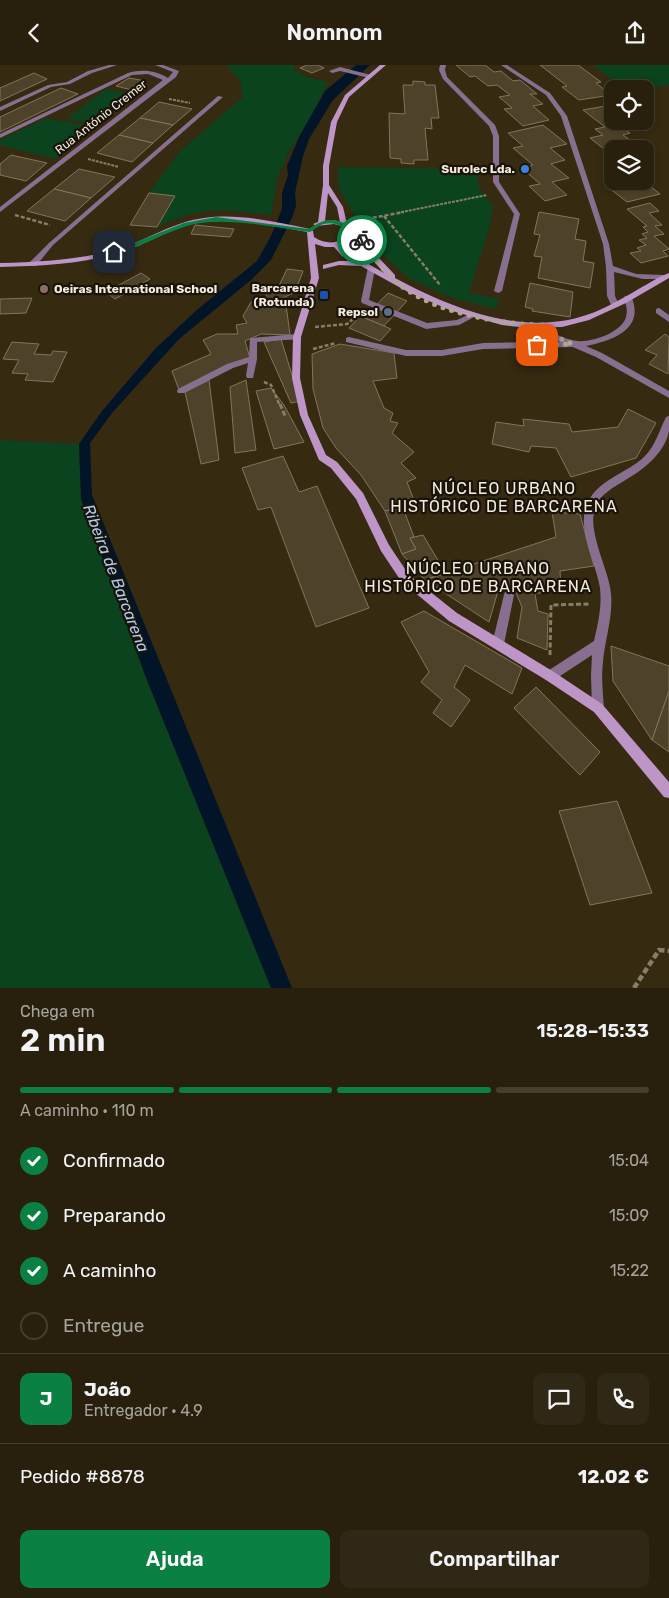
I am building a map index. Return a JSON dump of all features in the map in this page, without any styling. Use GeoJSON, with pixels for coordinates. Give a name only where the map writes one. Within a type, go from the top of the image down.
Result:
{"type":"FeatureCollection","features":[{"type":"Feature","properties":{"kind":"street"},"geometry":{"type":"LineString","coordinates":[[0,109],[50,86],[68,83],[100,67],[114,65]]}},
{"type":"Feature","properties":{"kind":"street"},"geometry":{"type":"LineString","coordinates":[[158,65],[176,71],[174,76],[165,82]]}},
{"type":"Feature","properties":{"kind":"street"},"geometry":{"type":"LineString","coordinates":[[314,278],[311,235],[321,222],[326,185],[326,166],[334,122],[348,97],[383,65]]}},
{"type":"Feature","properties":{"kind":"street"},"geometry":{"type":"LineString","coordinates":[[443,65],[442,70],[445,78],[488,120],[495,131],[496,182],[517,215],[498,291]]}},
{"type":"Feature","properties":{"kind":"street"},"geometry":{"type":"LineString","coordinates":[[504,65],[540,88],[560,109],[606,244],[610,267],[611,296],[615,305]]}},
{"type":"Feature","properties":{"kind":"street"},"geometry":{"type":"LineString","coordinates":[[332,71],[340,69],[369,76]]}},
{"type":"Feature","properties":{"kind":"street","name":"Rua António Cremer"},"geometry":{"type":"LineString","coordinates":[[0,136],[130,74],[145,71],[166,79],[149,95],[0,210]]}},
{"type":"Feature","properties":{"kind":"street"},"geometry":{"type":"LineString","coordinates":[[33,264],[50,244],[220,97]]}},
{"type":"Feature","properties":{"kind":"street"},"geometry":{"type":"LineString","coordinates":[[326,185],[340,207],[346,227],[350,232],[348,238],[331,254],[314,278],[297,337],[296,377],[304,415],[322,457],[334,465],[360,496],[385,548],[405,578],[453,617],[550,676],[598,709],[669,792]]}},
{"type":"Feature","properties":{"kind":"street"},"geometry":{"type":"LineString","coordinates":[[0,265],[72,261],[136,245],[186,224],[205,220],[227,219],[288,227],[311,235],[339,263],[369,267]]}},
{"type":"Feature","properties":{"kind":"street"},"geometry":{"type":"LineString","coordinates":[[321,222],[334,221],[346,227],[362,240],[374,258],[400,285]]}},
{"type":"Feature","properties":{"kind":"street"},"geometry":{"type":"LineString","coordinates":[[331,254],[345,253],[400,285],[436,303],[472,316],[499,322],[543,325],[574,322],[615,305],[667,276]]}},
{"type":"Feature","properties":{"kind":"street"},"geometry":{"type":"LineString","coordinates":[[369,267],[366,301],[426,326],[459,322],[472,316]]}},
{"type":"Feature","properties":{"kind":"street"},"geometry":{"type":"LineString","coordinates":[[610,267],[624,274],[639,277],[667,276]]}},
{"type":"Feature","properties":{"kind":"street"},"geometry":{"type":"LineString","coordinates":[[349,340],[406,353],[442,353],[483,346],[572,344],[599,341],[610,338],[619,331],[631,316],[632,307],[628,298]]}},
{"type":"Feature","properties":{"kind":"street"},"geometry":{"type":"LineString","coordinates":[[660,311],[669,319]]}},
{"type":"Feature","properties":{"kind":"street"},"geometry":{"type":"LineString","coordinates":[[543,325],[550,334],[630,372],[669,395]]}},
{"type":"Feature","properties":{"kind":"street"},"geometry":{"type":"LineString","coordinates":[[250,376],[253,359],[253,340],[297,337]]}},
{"type":"Feature","properties":{"kind":"street"},"geometry":{"type":"LineString","coordinates":[[181,391],[230,366],[253,359]]}},
{"type":"Feature","properties":{"kind":"street"},"geometry":{"type":"LineString","coordinates":[[598,709],[597,656],[606,589],[588,518],[590,505],[598,494],[642,465],[661,441],[669,419]]}},
{"type":"Feature","properties":{"kind":"street"},"geometry":{"type":"LineString","coordinates":[[498,644],[509,595]]}},
{"type":"Feature","properties":{"kind":"street"},"geometry":{"type":"LineString","coordinates":[[550,676],[600,644]]}},
{"type":"Feature","properties":{"kind":"path"},"geometry":{"type":"LineString","coordinates":[[149,95],[208,107]]}},
{"type":"Feature","properties":{"kind":"path"},"geometry":{"type":"LineString","coordinates":[[71,155],[135,171]]}},
{"type":"Feature","properties":{"kind":"path"},"geometry":{"type":"LineString","coordinates":[[340,207],[349,206],[360,221],[501,192]]}},
{"type":"Feature","properties":{"kind":"path"},"geometry":{"type":"LineString","coordinates":[[10,214],[67,230]]}},
{"type":"Feature","properties":{"kind":"path"},"geometry":{"type":"LineString","coordinates":[[384,215],[445,291],[436,303]]}},
{"type":"Feature","properties":{"kind":"path"},"geometry":{"type":"LineString","coordinates":[[324,328],[347,324]]}},
{"type":"Feature","properties":{"kind":"path"},"geometry":{"type":"LineString","coordinates":[[298,353],[349,340]]}},
{"type":"Feature","properties":{"kind":"path"},"geometry":{"type":"LineString","coordinates":[[550,676],[551,605],[605,604]]}},
{"type":"Feature","properties":{"kind":"path"},"geometry":{"type":"LineString","coordinates":[[634,988],[659,950],[669,951]]}},
{"type":"Feature","properties":{"kind":"green space"},"geometry":{"type":"Polygon","coordinates":[[[227,65],[295,65],[294,69],[306,77],[328,82],[313,114],[289,151],[277,179],[271,215],[239,211],[201,212],[157,227],[175,196],[149,193],[180,151],[243,97],[240,81],[227,65]]]}},
{"type":"Feature","properties":{"kind":"green space"},"geometry":{"type":"Polygon","coordinates":[[[593,65],[669,65],[669,85],[654,88],[654,80],[613,80],[593,65]]]}},
{"type":"Feature","properties":{"kind":"green space"},"geometry":{"type":"Polygon","coordinates":[[[106,89],[136,95],[98,125],[66,119],[106,89]]]}},
{"type":"Feature","properties":{"kind":"green space"},"geometry":{"type":"Polygon","coordinates":[[[46,118],[97,128],[54,159],[0,145],[0,140],[46,118]]]}},
{"type":"Feature","properties":{"kind":"green space"},"geometry":{"type":"Polygon","coordinates":[[[338,167],[476,169],[479,187],[493,207],[490,225],[469,293],[499,299],[496,309],[450,297],[410,279],[381,253],[339,189],[338,167]]]}},
{"type":"Feature","properties":{"kind":"green space"},"geometry":{"type":"Polygon","coordinates":[[[0,440],[79,444],[81,499],[145,675],[271,988],[0,988],[0,440]]]}},
{"type":"Feature","properties":{"kind":"water","name":"Ribeira de Barcarena"},"geometry":{"type":"Polygon","coordinates":[[[356,65],[370,65],[333,100],[309,139],[303,156],[295,193],[296,206],[271,260],[251,280],[179,339],[112,413],[90,443],[92,495],[292,988],[271,988],[145,675],[81,499],[79,444],[102,411],[156,348],[198,309],[257,261],[271,236],[282,209],[282,193],[288,175],[287,166],[299,137],[325,91],[356,65]]]}},
{"type":"Feature","properties":{"kind":"building"},"geometry":{"type":"Polygon","coordinates":[[[307,65],[318,65],[324,68],[312,73],[300,68],[307,65]]]}},
{"type":"Feature","properties":{"kind":"building"},"geometry":{"type":"Polygon","coordinates":[[[456,65],[485,65],[494,72],[501,71],[513,81],[520,80],[537,94],[530,94],[543,104],[533,106],[549,120],[523,126],[504,109],[512,108],[499,97],[510,95],[497,85],[488,86],[475,76],[470,77],[456,65]]]}},
{"type":"Feature","properties":{"kind":"building"},"geometry":{"type":"Polygon","coordinates":[[[540,65],[578,65],[601,82],[596,83],[604,89],[604,96],[579,100],[562,87],[567,86],[540,65]]]}},
{"type":"Feature","properties":{"kind":"building"},"geometry":{"type":"Polygon","coordinates":[[[34,73],[47,79],[0,101],[0,88],[34,73]]]}},
{"type":"Feature","properties":{"kind":"building"},"geometry":{"type":"Polygon","coordinates":[[[129,78],[146,81],[142,85],[147,87],[140,92],[116,86],[129,78]]]}},
{"type":"Feature","properties":{"kind":"building"},"geometry":{"type":"Polygon","coordinates":[[[413,81],[425,82],[425,85],[435,85],[439,118],[431,118],[432,129],[425,128],[428,160],[414,160],[414,164],[401,163],[401,159],[390,158],[389,113],[405,114],[403,85],[413,85],[413,81]]]}},
{"type":"Feature","properties":{"kind":"building"},"geometry":{"type":"Polygon","coordinates":[[[61,88],[78,94],[0,132],[0,117],[61,88]]]}},
{"type":"Feature","properties":{"kind":"building"},"geometry":{"type":"Polygon","coordinates":[[[159,102],[192,109],[173,125],[140,118],[159,102]]]}},
{"type":"Feature","properties":{"kind":"building"},"geometry":{"type":"Polygon","coordinates":[[[604,106],[604,126],[583,110],[604,106]]]}},
{"type":"Feature","properties":{"kind":"building"},"geometry":{"type":"Polygon","coordinates":[[[140,118],[173,125],[153,143],[119,135],[140,118]]]}},
{"type":"Feature","properties":{"kind":"building"},"geometry":{"type":"Polygon","coordinates":[[[543,125],[567,144],[550,148],[565,160],[551,164],[569,178],[552,182],[567,195],[545,201],[529,186],[540,184],[522,168],[533,165],[513,148],[523,146],[508,133],[543,125]]]}},
{"type":"Feature","properties":{"kind":"building"},"geometry":{"type":"Polygon","coordinates":[[[604,127],[604,130],[626,130],[630,133],[623,135],[630,140],[604,140],[604,149],[590,138],[603,135],[595,129],[604,127]]]}},
{"type":"Feature","properties":{"kind":"building"},"geometry":{"type":"Polygon","coordinates":[[[119,135],[153,143],[132,162],[97,153],[119,135]]]}},
{"type":"Feature","properties":{"kind":"building"},"geometry":{"type":"Polygon","coordinates":[[[11,155],[47,163],[26,181],[0,175],[0,164],[11,155]]]}},
{"type":"Feature","properties":{"kind":"building"},"geometry":{"type":"Polygon","coordinates":[[[79,169],[115,177],[91,198],[54,189],[79,169]]]}},
{"type":"Feature","properties":{"kind":"building"},"geometry":{"type":"Polygon","coordinates":[[[54,189],[91,198],[65,221],[27,211],[54,189]]]}},
{"type":"Feature","properties":{"kind":"building"},"geometry":{"type":"Polygon","coordinates":[[[654,189],[660,194],[627,202],[612,190],[654,189]]]}},
{"type":"Feature","properties":{"kind":"building"},"geometry":{"type":"Polygon","coordinates":[[[149,193],[175,196],[157,227],[130,225],[149,193]]]}},
{"type":"Feature","properties":{"kind":"building"},"geometry":{"type":"Polygon","coordinates":[[[650,203],[659,211],[649,213],[662,225],[655,226],[664,234],[654,236],[669,249],[663,251],[668,256],[641,263],[630,253],[641,251],[637,248],[646,245],[639,240],[647,238],[642,234],[648,232],[643,227],[647,226],[627,209],[650,203]]]}},
{"type":"Feature","properties":{"kind":"building"},"geometry":{"type":"Polygon","coordinates":[[[539,212],[579,219],[575,239],[586,241],[583,261],[594,263],[590,288],[538,278],[542,257],[534,256],[540,235],[534,234],[539,212]]]}},
{"type":"Feature","properties":{"kind":"building"},"geometry":{"type":"Polygon","coordinates":[[[195,225],[234,229],[230,237],[191,234],[195,225]]]}},
{"type":"Feature","properties":{"kind":"building"},"geometry":{"type":"Polygon","coordinates":[[[287,269],[303,271],[295,292],[285,297],[290,335],[261,334],[245,341],[250,358],[179,390],[172,371],[211,354],[203,340],[217,334],[238,334],[236,325],[247,323],[243,316],[251,302],[268,301],[265,291],[277,290],[287,269]]]}},
{"type":"Feature","properties":{"kind":"building"},"geometry":{"type":"Polygon","coordinates":[[[141,273],[150,279],[115,299],[106,292],[141,273]]]}},
{"type":"Feature","properties":{"kind":"building"},"geometry":{"type":"Polygon","coordinates":[[[530,283],[573,292],[570,317],[532,311],[533,309],[525,307],[530,283]]]}},
{"type":"Feature","properties":{"kind":"building"},"geometry":{"type":"Polygon","coordinates":[[[388,293],[407,301],[384,326],[364,318],[388,293]]]}},
{"type":"Feature","properties":{"kind":"building"},"geometry":{"type":"Polygon","coordinates":[[[32,298],[26,313],[0,314],[0,299],[32,298]]]}},
{"type":"Feature","properties":{"kind":"building"},"geometry":{"type":"Polygon","coordinates":[[[360,316],[391,329],[380,341],[349,328],[360,316]]]}},
{"type":"Feature","properties":{"kind":"building"},"geometry":{"type":"Polygon","coordinates":[[[665,334],[669,337],[668,374],[649,364],[657,355],[645,350],[665,334]]]}},
{"type":"Feature","properties":{"kind":"building"},"geometry":{"type":"Polygon","coordinates":[[[281,339],[300,401],[291,403],[264,342],[281,339]]]}},
{"type":"Feature","properties":{"kind":"building"},"geometry":{"type":"Polygon","coordinates":[[[12,342],[39,344],[34,354],[51,355],[53,351],[67,352],[53,382],[25,380],[28,374],[12,373],[19,360],[3,359],[12,342]]]}},
{"type":"Feature","properties":{"kind":"building"},"geometry":{"type":"Polygon","coordinates":[[[340,344],[394,353],[397,378],[373,381],[384,408],[393,413],[390,421],[398,423],[392,433],[414,452],[401,463],[416,478],[407,482],[415,503],[385,511],[361,475],[336,448],[323,428],[313,389],[312,354],[340,344]]]}},
{"type":"Feature","properties":{"kind":"building"},"geometry":{"type":"Polygon","coordinates":[[[209,380],[219,460],[201,464],[185,392],[209,380]]]}},
{"type":"Feature","properties":{"kind":"building"},"geometry":{"type":"Polygon","coordinates":[[[246,380],[256,450],[235,453],[230,387],[246,380]]]}},
{"type":"Feature","properties":{"kind":"building"},"geometry":{"type":"Polygon","coordinates":[[[271,388],[284,405],[304,442],[274,449],[256,391],[271,388]]]}},
{"type":"Feature","properties":{"kind":"building"},"geometry":{"type":"Polygon","coordinates":[[[628,409],[656,423],[636,458],[571,477],[556,448],[531,446],[529,452],[492,444],[496,422],[524,426],[523,419],[569,424],[572,432],[618,427],[628,409]]]}},
{"type":"Feature","properties":{"kind":"building"},"geometry":{"type":"Polygon","coordinates":[[[283,456],[299,492],[317,486],[369,608],[316,627],[271,507],[258,510],[242,468],[283,456]]]}},
{"type":"Feature","properties":{"kind":"building"},"geometry":{"type":"Polygon","coordinates":[[[403,508],[414,537],[410,538],[416,549],[402,554],[385,511],[403,508]]]}},
{"type":"Feature","properties":{"kind":"building"},"geometry":{"type":"Polygon","coordinates":[[[552,512],[580,514],[594,566],[560,571],[561,588],[535,594],[538,611],[548,614],[547,650],[517,638],[522,607],[513,586],[500,584],[489,622],[425,580],[556,537],[552,512]]]}},
{"type":"Feature","properties":{"kind":"building"},"geometry":{"type":"Polygon","coordinates":[[[423,535],[445,572],[425,580],[402,554],[416,549],[410,538],[423,535]]]}},
{"type":"Feature","properties":{"kind":"building"},"geometry":{"type":"Polygon","coordinates":[[[424,611],[522,668],[512,694],[465,665],[454,687],[470,700],[451,727],[433,713],[442,700],[421,682],[429,672],[401,622],[424,611]]]}},
{"type":"Feature","properties":{"kind":"building"},"geometry":{"type":"Polygon","coordinates":[[[611,646],[669,666],[669,691],[652,740],[613,681],[611,646]]]}},
{"type":"Feature","properties":{"kind":"building"},"geometry":{"type":"Polygon","coordinates":[[[536,687],[600,752],[580,775],[514,708],[536,687]]]}},
{"type":"Feature","properties":{"kind":"building"},"geometry":{"type":"Polygon","coordinates":[[[669,691],[669,752],[652,740],[669,691]]]}},
{"type":"Feature","properties":{"kind":"building"},"geometry":{"type":"Polygon","coordinates":[[[617,801],[652,893],[590,905],[559,811],[617,801]]]}},
{"type":"Feature","properties":{"kind":"way so far"},"geometry":{"type":"LineString","coordinates":[[362,240],[368,251],[400,285],[427,300],[452,310],[499,322],[543,325],[550,334],[572,344],[537,345]]}},
{"type":"Feature","properties":{"kind":"place","name":"Surolec Lda."},"geometry":{"type":"Point","coordinates":[525,169]}},
{"type":"Feature","properties":{"kind":"place","name":"Oeiras International School"},"geometry":{"type":"Point","coordinates":[44,289]}},
{"type":"Feature","properties":{"kind":"place","name":"Barcarena (Rotunda)"},"geometry":{"type":"Point","coordinates":[324,295]}},
{"type":"Feature","properties":{"kind":"place","name":"Repsol"},"geometry":{"type":"Point","coordinates":[388,312]}},
{"type":"Feature","properties":{"kind":"district","name":"NÚCLEO URBANO HISTÓRICO DE BARCARENA"},"geometry":{"type":"Point","coordinates":[504,497]}},
{"type":"Feature","properties":{"kind":"district","name":"NÚCLEO URBANO HISTÓRICO DE BARCARENA"},"geometry":{"type":"Point","coordinates":[478,577]}},
{"type":"Feature","properties":{"kind":"route"},"geometry":{"type":"LineString","coordinates":[[114,252],[186,224],[216,219],[310,231],[316,224],[334,221],[347,226],[362,240]]}}]}
